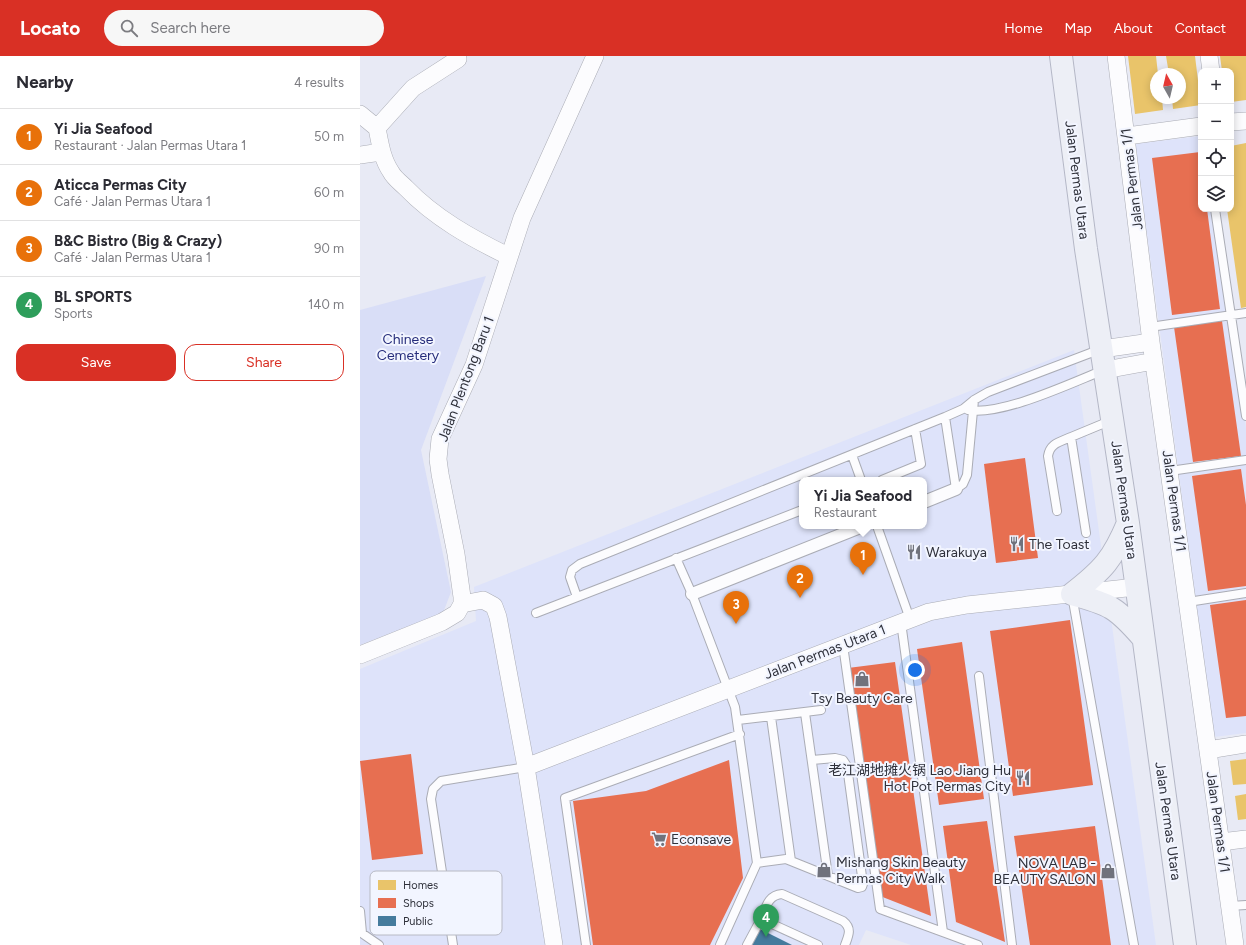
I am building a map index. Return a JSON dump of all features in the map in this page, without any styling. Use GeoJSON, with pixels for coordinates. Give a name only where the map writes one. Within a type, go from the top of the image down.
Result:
{"type":"FeatureCollection","features":[{"type":"Feature","properties":{"kind":"main road","name":"Jalan Permas Utara"},"geometry":{"type":"LineString","coordinates":[[1062,56],[1086,249],[1128,523],[1185,945]]}},
{"type":"Feature","properties":{"kind":"main road"},"geometry":{"type":"LineString","coordinates":[[1072,594],[1097,575],[1109,562],[1118,547],[1128,523]]}},
{"type":"Feature","properties":{"kind":"main road"},"geometry":{"type":"LineString","coordinates":[[1072,594],[1100,602],[1116,610],[1143,638]]}},
{"type":"Feature","properties":{"kind":"street","name":"Jalan Plentong Baru 1"},"geometry":{"type":"LineString","coordinates":[[462,604],[456,554],[440,474],[439,449],[446,425],[481,346],[508,256],[522,218],[595,56]]}},
{"type":"Feature","properties":{"kind":"street","name":"Jalan Permas 1/1"},"geometry":{"type":"LineString","coordinates":[[1116,56],[1154,361],[1221,842],[1238,905],[1235,945]]}},
{"type":"Feature","properties":{"kind":"street"},"geometry":{"type":"LineString","coordinates":[[1209,56],[1211,68]]}},
{"type":"Feature","properties":{"kind":"street"},"geometry":{"type":"LineString","coordinates":[[377,128],[413,88],[458,59]]}},
{"type":"Feature","properties":{"kind":"street"},"geometry":{"type":"LineString","coordinates":[[360,114],[377,128],[382,152],[391,172],[418,201],[442,219],[477,240],[508,256]]}},
{"type":"Feature","properties":{"kind":"street"},"geometry":{"type":"LineString","coordinates":[[1234,122],[1246,120]]}},
{"type":"Feature","properties":{"kind":"street"},"geometry":{"type":"LineString","coordinates":[[1127,136],[1198,126]]}},
{"type":"Feature","properties":{"kind":"street"},"geometry":{"type":"LineString","coordinates":[[360,155],[382,152]]}},
{"type":"Feature","properties":{"kind":"street"},"geometry":{"type":"LineString","coordinates":[[1103,359],[1151,335]]}},
{"type":"Feature","properties":{"kind":"street"},"geometry":{"type":"LineString","coordinates":[[1103,359],[1154,361]]}},
{"type":"Feature","properties":{"kind":"street"},"geometry":{"type":"LineString","coordinates":[[927,501],[956,489]]}},
{"type":"Feature","properties":{"kind":"street"},"geometry":{"type":"LineString","coordinates":[[692,594],[855,529]]}},
{"type":"Feature","properties":{"kind":"street","name":"Jalan Permas Utara 1"},"geometry":{"type":"LineString","coordinates":[[526,767],[929,612],[967,605],[1136,587]]}},
{"type":"Feature","properties":{"kind":"street"},"geometry":{"type":"LineString","coordinates":[[360,655],[442,622],[457,613],[462,604],[483,600],[494,606],[498,617],[526,767],[554,945]]}},
{"type":"Feature","properties":{"kind":"street"},"geometry":{"type":"LineString","coordinates":[[1208,750],[1246,744]]}},
{"type":"Feature","properties":{"kind":"street"},"geometry":{"type":"LineString","coordinates":[[1221,842],[1246,839]]}},
{"type":"Feature","properties":{"kind":"lane"},"geometry":{"type":"LineString","coordinates":[[1215,212],[1246,416]]}},
{"type":"Feature","properties":{"kind":"lane"},"geometry":{"type":"LineString","coordinates":[[1151,335],[1231,315],[1246,313]]}},
{"type":"Feature","properties":{"kind":"lane"},"geometry":{"type":"LineString","coordinates":[[577,597],[570,577],[572,570],[580,564],[945,417],[963,409],[974,400],[1016,380],[1103,359]]}},
{"type":"Feature","properties":{"kind":"lane"},"geometry":{"type":"LineString","coordinates":[[963,409],[974,411],[991,410],[1020,402],[1103,359]]}},
{"type":"Feature","properties":{"kind":"lane"},"geometry":{"type":"LineString","coordinates":[[945,417],[956,489],[963,484],[967,475],[974,400]]}},
{"type":"Feature","properties":{"kind":"lane"},"geometry":{"type":"LineString","coordinates":[[1056,511],[1048,456],[1049,449],[1054,444],[1112,419]]}},
{"type":"Feature","properties":{"kind":"lane"},"geometry":{"type":"LineString","coordinates":[[889,477],[921,464],[915,429]]}},
{"type":"Feature","properties":{"kind":"lane"},"geometry":{"type":"LineString","coordinates":[[1071,437],[1086,533]]}},
{"type":"Feature","properties":{"kind":"lane"},"geometry":{"type":"LineString","coordinates":[[852,455],[860,477]]}},
{"type":"Feature","properties":{"kind":"lane"},"geometry":{"type":"LineString","coordinates":[[1170,471],[1246,460]]}},
{"type":"Feature","properties":{"kind":"lane"},"geometry":{"type":"LineString","coordinates":[[536,613],[799,511]]}},
{"type":"Feature","properties":{"kind":"lane"},"geometry":{"type":"LineString","coordinates":[[878,529],[906,620],[943,932]]}},
{"type":"Feature","properties":{"kind":"lane"},"geometry":{"type":"LineString","coordinates":[[676,558],[692,594],[729,689],[738,720],[757,863],[720,945]]}},
{"type":"Feature","properties":{"kind":"lane"},"geometry":{"type":"LineString","coordinates":[[1188,602],[1246,593]]}},
{"type":"Feature","properties":{"kind":"lane"},"geometry":{"type":"LineString","coordinates":[[1072,594],[1134,945]]}},
{"type":"Feature","properties":{"kind":"lane"},"geometry":{"type":"LineString","coordinates":[[843,645],[880,909],[978,945]]}},
{"type":"Feature","properties":{"kind":"lane"},"geometry":{"type":"LineString","coordinates":[[979,676],[1012,945]]}},
{"type":"Feature","properties":{"kind":"lane"},"geometry":{"type":"LineString","coordinates":[[738,720],[822,710]]}},
{"type":"Feature","properties":{"kind":"lane"},"geometry":{"type":"LineString","coordinates":[[806,713],[828,876]]}},
{"type":"Feature","properties":{"kind":"lane"},"geometry":{"type":"LineString","coordinates":[[771,717],[791,861]]}},
{"type":"Feature","properties":{"kind":"lane"},"geometry":{"type":"LineString","coordinates":[[586,945],[565,798],[740,734]]}},
{"type":"Feature","properties":{"kind":"lane"},"geometry":{"type":"LineString","coordinates":[[757,863],[786,859],[858,888],[862,887],[863,884],[847,766],[843,760],[835,758],[812,760]]}},
{"type":"Feature","properties":{"kind":"lane"},"geometry":{"type":"LineString","coordinates":[[442,871],[431,799],[433,789],[441,781],[526,767]]}},
{"type":"Feature","properties":{"kind":"lane"},"geometry":{"type":"LineString","coordinates":[[746,945],[771,898],[775,894],[782,894],[843,921],[847,924],[849,930],[849,935],[844,945]]}},
{"type":"Feature","properties":{"kind":"lane"},"geometry":{"type":"LineString","coordinates":[[360,910],[361,932],[379,945]]}},
{"type":"Feature","properties":{"kind":"lane"},"geometry":{"type":"LineString","coordinates":[[760,918],[818,945]]}},
{"type":"Feature","properties":{"kind":"lane"},"geometry":{"type":"LineString","coordinates":[[451,935],[453,945]]}},
{"type":"Feature","properties":{"kind":"shaded area"},"geometry":{"type":"Polygon","coordinates":[[[1198,136],[1198,212],[1217,212],[1246,428],[1246,733],[1214,737],[1135,144],[1198,136]]]}},
{"type":"Feature","properties":{"kind":"shaded area"},"geometry":{"type":"Polygon","coordinates":[[[1074,350],[1156,945],[911,945],[866,930],[859,945],[360,945],[360,669],[476,621],[474,587],[1074,350]]]}},
{"type":"Feature","properties":{"kind":"green space","name":"Chinese Cemetery"},"geometry":{"type":"Polygon","coordinates":[[[486,276],[421,450],[451,592],[443,613],[360,645],[360,310],[486,276]]]}},
{"type":"Feature","properties":{"kind":"building: Homes"},"geometry":{"type":"Polygon","coordinates":[[[1128,56],[1156,56],[1157,68],[1150,68],[1150,104],[1162,104],[1163,110],[1135,114],[1128,56]]]}},
{"type":"Feature","properties":{"kind":"building: Homes"},"geometry":{"type":"Polygon","coordinates":[[[1166,56],[1195,56],[1198,80],[1198,105],[1173,109],[1173,104],[1186,104],[1186,68],[1168,68],[1166,56]]]}},
{"type":"Feature","properties":{"kind":"building: Homes"},"geometry":{"type":"Polygon","coordinates":[[[1220,56],[1246,56],[1246,100],[1234,102],[1234,68],[1222,68],[1220,56]]]}},
{"type":"Feature","properties":{"kind":"building: Homes"},"geometry":{"type":"Polygon","coordinates":[[[1246,143],[1246,307],[1241,308],[1227,212],[1234,212],[1234,145],[1246,143]]]}},
{"type":"Feature","properties":{"kind":"building: Homes"},"geometry":{"type":"Polygon","coordinates":[[[1246,759],[1246,784],[1233,785],[1230,761],[1246,759]]]}},
{"type":"Feature","properties":{"kind":"building: Homes"},"geometry":{"type":"Polygon","coordinates":[[[1246,794],[1246,819],[1238,820],[1235,796],[1246,794]]]}},
{"type":"Feature","properties":{"kind":"building: Shops"},"geometry":{"type":"Polygon","coordinates":[[[1198,152],[1198,212],[1207,212],[1220,309],[1172,315],[1152,158],[1198,152]]]}},
{"type":"Feature","properties":{"kind":"building: Shops"},"geometry":{"type":"Polygon","coordinates":[[[1222,321],[1241,456],[1193,462],[1174,327],[1222,321]]]}},
{"type":"Feature","properties":{"kind":"building: Shops"},"geometry":{"type":"Polygon","coordinates":[[[1025,458],[1038,558],[996,563],[984,464],[1025,458]]]}},
{"type":"Feature","properties":{"kind":"building: Shops"},"geometry":{"type":"Polygon","coordinates":[[[1241,469],[1246,505],[1246,586],[1208,591],[1192,476],[1241,469]]]}},
{"type":"Feature","properties":{"kind":"building: Shops"},"geometry":{"type":"Polygon","coordinates":[[[1246,600],[1246,716],[1226,718],[1210,605],[1246,600]]]}},
{"type":"Feature","properties":{"kind":"building: Shops"},"geometry":{"type":"Polygon","coordinates":[[[1070,620],[1093,785],[1013,796],[990,631],[1070,620]]]}},
{"type":"Feature","properties":{"kind":"building: Shops"},"geometry":{"type":"Polygon","coordinates":[[[962,642],[984,799],[939,805],[917,649],[962,642]]]}},
{"type":"Feature","properties":{"kind":"building: Shops"},"geometry":{"type":"Polygon","coordinates":[[[895,662],[931,916],[880,896],[848,668],[895,662]]]}},
{"type":"Feature","properties":{"kind":"building: Shops"},"geometry":{"type":"Polygon","coordinates":[[[411,754],[423,854],[372,860],[360,761],[411,754]]]}},
{"type":"Feature","properties":{"kind":"building: Shops","name":"Econsave"},"geometry":{"type":"Polygon","coordinates":[[[729,760],[743,878],[710,945],[593,945],[573,801],[646,791],[729,760]]]}},
{"type":"Feature","properties":{"kind":"building: Shops"},"geometry":{"type":"Polygon","coordinates":[[[987,821],[1005,942],[956,922],[943,826],[987,821]]]}},
{"type":"Feature","properties":{"kind":"building: Shops"},"geometry":{"type":"Polygon","coordinates":[[[1095,826],[1111,945],[1030,945],[1014,836],[1095,826]]]}},
{"type":"Feature","properties":{"kind":"building: Public"},"geometry":{"type":"Polygon","coordinates":[[[760,929],[792,945],[752,945],[760,929]]]}},
{"type":"Feature","properties":{"kind":"place","name":"The Toast"},"geometry":{"type":"Point","coordinates":[1017,544]}},
{"type":"Feature","properties":{"kind":"place","name":"Warakuya"},"geometry":{"type":"Point","coordinates":[914,552]}},
{"type":"Feature","properties":{"kind":"place","name":"Yi Jia Seafood"},"geometry":{"type":"Point","coordinates":[863,575]}},
{"type":"Feature","properties":{"kind":"place","name":"Aticca Permas City"},"geometry":{"type":"Point","coordinates":[800,598]}},
{"type":"Feature","properties":{"kind":"place","name":"B&C Bistro (Big & Crazy)"},"geometry":{"type":"Point","coordinates":[736,624]}},
{"type":"Feature","properties":{"kind":"place","name":"Tsy Beauty Care"},"geometry":{"type":"Point","coordinates":[862,679]}},
{"type":"Feature","properties":{"kind":"place","name":"老江湖地摊火锅 Lao Jiang Hu Hot Pot Permas City"},"geometry":{"type":"Point","coordinates":[1023,778]}},
{"type":"Feature","properties":{"kind":"place","name":"Econsave"},"geometry":{"type":"Point","coordinates":[659,839]}},
{"type":"Feature","properties":{"kind":"place","name":"Mishang Skin Beauty Permas City Walk"},"geometry":{"type":"Point","coordinates":[824,870]}},
{"type":"Feature","properties":{"kind":"place","name":"NOVA LAB - BEAUTY SALON"},"geometry":{"type":"Point","coordinates":[1108,871]}},
{"type":"Feature","properties":{"kind":"place","name":"BL SPORTS"},"geometry":{"type":"Point","coordinates":[766,937]}}]}
